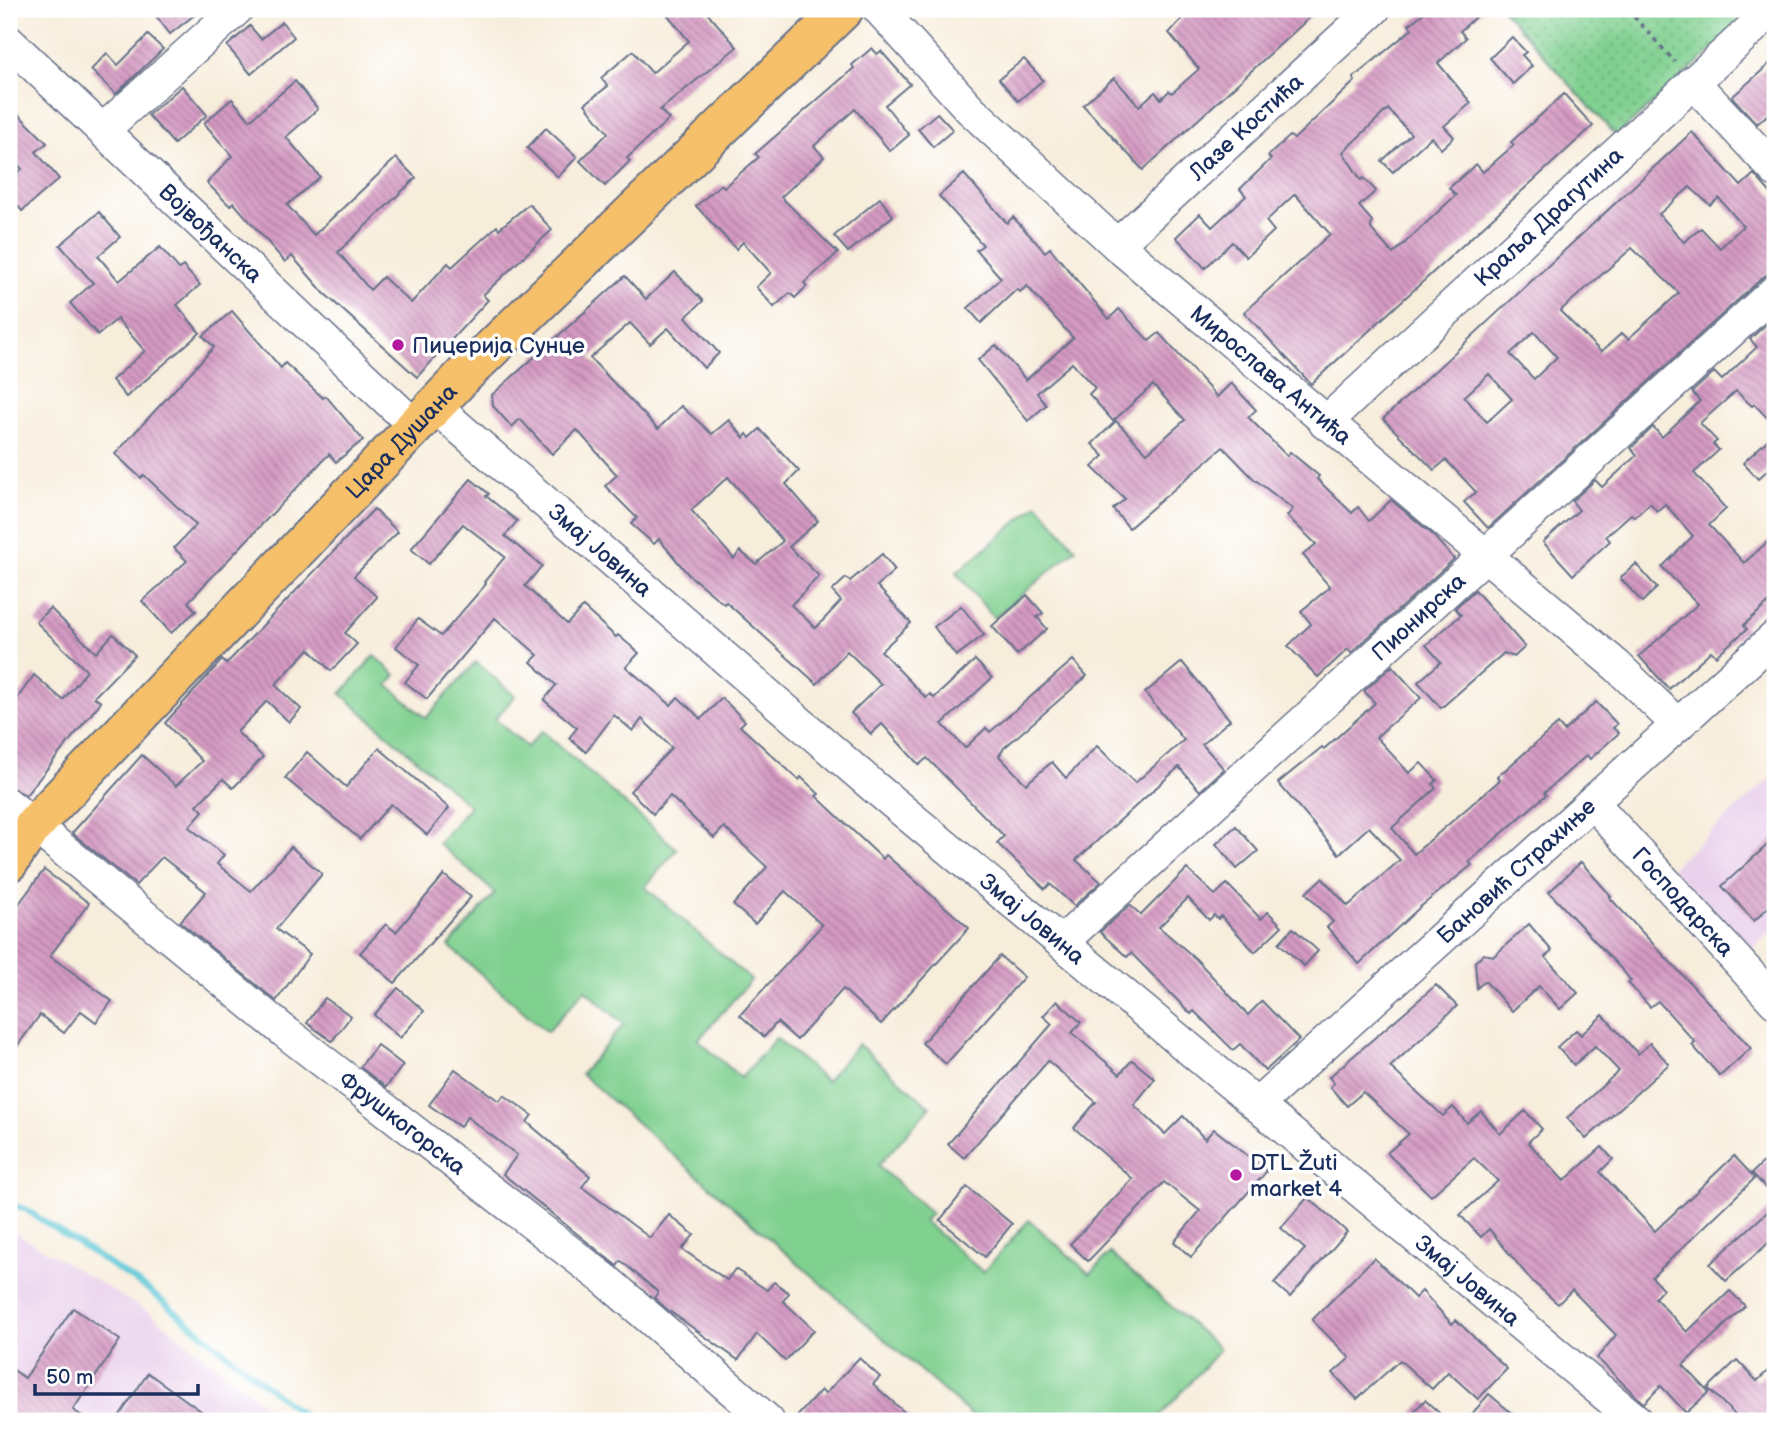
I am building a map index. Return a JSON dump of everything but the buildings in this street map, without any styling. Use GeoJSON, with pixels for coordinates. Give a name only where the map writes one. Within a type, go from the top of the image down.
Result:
{"type":"FeatureCollection","features":[{"type":"Feature","properties":{"kind":"main road","name":"Цара Душана"},"geometry":{"type":"LineString","coordinates":[[9,862],[21,816],[424,416],[844,9]]}},
{"type":"Feature","properties":{"kind":"street"},"geometry":{"type":"LineString","coordinates":[[103,130],[237,9]]}},
{"type":"Feature","properties":{"kind":"street","name":"Мирослава Антића"},"geometry":{"type":"LineString","coordinates":[[880,9],[970,109],[1117,245],[1632,679],[1678,725]]}},
{"type":"Feature","properties":{"kind":"street","name":"Лазе Костића"},"geometry":{"type":"LineString","coordinates":[[1117,245],[1374,9]]}},
{"type":"Feature","properties":{"kind":"street","name":"Краља Драгутина"},"geometry":{"type":"LineString","coordinates":[[1325,423],[1773,9]]}},
{"type":"Feature","properties":{"kind":"street","name":"Војвођанска"},"geometry":{"type":"LineString","coordinates":[[9,42],[103,130],[424,416]]}},
{"type":"Feature","properties":{"kind":"street"},"geometry":{"type":"LineString","coordinates":[[1693,82],[1775,170]]}},
{"type":"Feature","properties":{"kind":"street","name":"Пионирска"},"geometry":{"type":"LineString","coordinates":[[1063,941],[1775,292]]}},
{"type":"Feature","properties":{"kind":"street","name":"Змај Јовина"},"geometry":{"type":"LineString","coordinates":[[424,416],[1063,941],[1637,1421]]}},
{"type":"Feature","properties":{"kind":"street","name":"Бановић Страхиње"},"geometry":{"type":"LineString","coordinates":[[1258,1104],[1775,637]]}},
{"type":"Feature","properties":{"kind":"street","name":"Господарска"},"geometry":{"type":"LineString","coordinates":[[1592,802],[1775,1002]]}},
{"type":"Feature","properties":{"kind":"street","name":"Фрушкогорска"},"geometry":{"type":"LineString","coordinates":[[21,816],[284,1031],[607,1281],[768,1421]]}},
{"type":"Feature","properties":{"kind":"path"},"geometry":{"type":"LineString","coordinates":[[1627,9],[1693,82]]}},
{"type":"Feature","properties":{"kind":"shaded area"},"geometry":{"type":"Polygon","coordinates":[[[1775,774],[1775,927],[1750,951],[1671,868],[1775,774]]]}},
{"type":"Feature","properties":{"kind":"shaded area"},"geometry":{"type":"Polygon","coordinates":[[[9,1229],[150,1313],[285,1421],[9,1421],[9,1229]]]}},
{"type":"Feature","properties":{"kind":"green space"},"geometry":{"type":"Polygon","coordinates":[[[1502,9],[1758,9],[1616,136],[1502,9]]]}},
{"type":"Feature","properties":{"kind":"green space"},"geometry":{"type":"Polygon","coordinates":[[[1038,504],[1076,549],[994,618],[956,573],[1038,504]]]}},
{"type":"Feature","properties":{"kind":"green space"},"geometry":{"type":"Polygon","coordinates":[[[374,656],[396,675],[388,685],[426,718],[476,662],[515,696],[495,719],[527,747],[542,731],[677,849],[645,887],[751,980],[698,1040],[741,1078],[776,1038],[826,1081],[858,1044],[930,1107],[878,1166],[931,1213],[924,1221],[983,1272],[1029,1220],[1090,1274],[1110,1253],[1220,1349],[1156,1421],[978,1421],[581,1074],[624,1024],[585,990],[547,1032],[449,946],[495,893],[438,843],[470,806],[341,694],[374,656]]]}},
{"type":"Feature","properties":{"kind":"waterway"},"geometry":{"type":"LineString","coordinates":[[9,1204],[25,1209],[146,1288],[310,1421]]}},
{"type":"Feature","properties":{"kind":"place","name":"Пицерија Сунце"},"geometry":{"type":"Point","coordinates":[398,345]}},
{"type":"Feature","properties":{"kind":"place","name":"DTL Žuti market 4"},"geometry":{"type":"Point","coordinates":[1236,1175]}}]}
